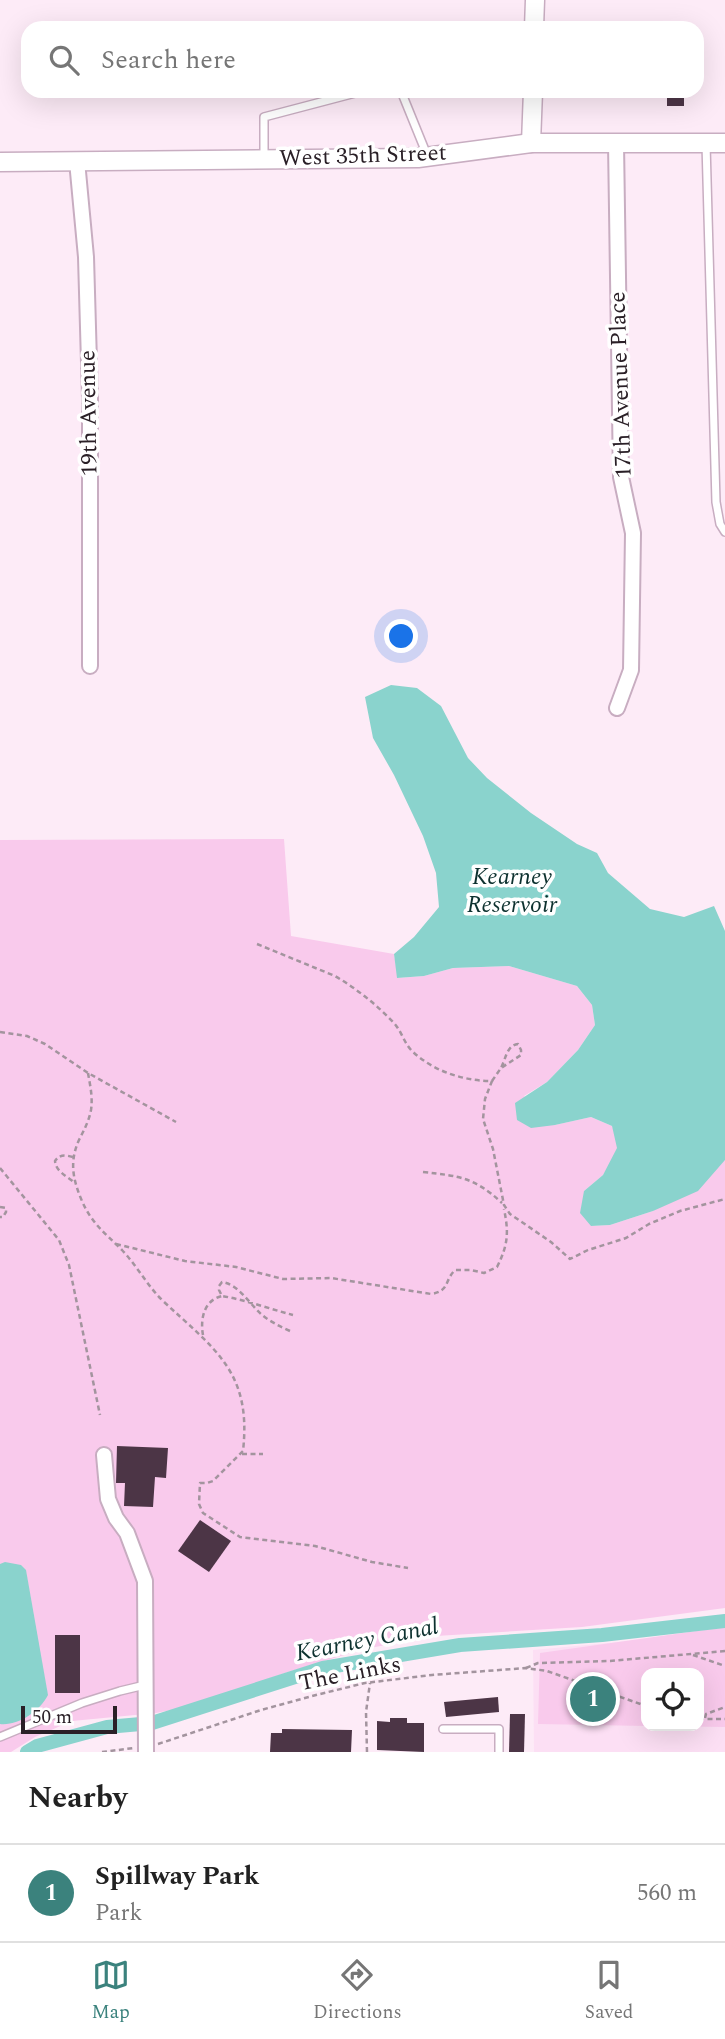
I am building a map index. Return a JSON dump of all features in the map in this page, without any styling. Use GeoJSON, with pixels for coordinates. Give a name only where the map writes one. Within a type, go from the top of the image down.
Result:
{"type":"FeatureCollection","features":[{"type":"Feature","properties":{"kind":"street"},"geometry":{"type":"LineString","coordinates":[[534,21],[535,0]]}},
{"type":"Feature","properties":{"kind":"street"},"geometry":{"type":"LineString","coordinates":[[531,143],[533,98]]}},
{"type":"Feature","properties":{"kind":"street","name":"West 35th Street"},"geometry":{"type":"LineString","coordinates":[[0,162],[427,157],[531,143],[725,143]]}},
{"type":"Feature","properties":{"kind":"street","name":"17th Avenue Place"},"geometry":{"type":"LineString","coordinates":[[616,143],[621,477],[633,533],[631,670],[617,708]]}},
{"type":"Feature","properties":{"kind":"street","name":"19th Avenue"},"geometry":{"type":"LineString","coordinates":[[77,161],[86,257],[90,398],[90,666]]}},
{"type":"Feature","properties":{"kind":"street"},"geometry":{"type":"LineString","coordinates":[[104,1455],[108,1499],[116,1518],[127,1533],[145,1581],[146,1746]]}},
{"type":"Feature","properties":{"kind":"lane"},"geometry":{"type":"LineString","coordinates":[[264,159],[264,117],[336,98]]}},
{"type":"Feature","properties":{"kind":"lane"},"geometry":{"type":"LineString","coordinates":[[404,98],[427,157]]}},
{"type":"Feature","properties":{"kind":"lane"},"geometry":{"type":"LineString","coordinates":[[706,143],[716,502],[720,524],[725,532]]}},
{"type":"Feature","properties":{"kind":"lane"},"geometry":{"type":"LineString","coordinates":[[0,1737],[82,1703],[146,1685]]}},
{"type":"Feature","properties":{"kind":"lane"},"geometry":{"type":"LineString","coordinates":[[443,1729],[499,1729],[499,1752]]}},
{"type":"Feature","properties":{"kind":"path"},"geometry":{"type":"LineString","coordinates":[[257,944],[345,982],[396,1025],[412,1051],[442,1071],[477,1081],[492,1080]]}},
{"type":"Feature","properties":{"kind":"path"},"geometry":{"type":"LineString","coordinates":[[0,1032],[27,1037],[45,1044],[88,1073],[176,1122]]}},
{"type":"Feature","properties":{"kind":"path"},"geometry":{"type":"LineString","coordinates":[[115,1244],[172,1258],[236,1267],[283,1279],[331,1278],[431,1294],[440,1292],[447,1286],[449,1276],[455,1270],[484,1273],[498,1267],[508,1239],[508,1227],[483,1119],[485,1099],[492,1080],[501,1068],[509,1048],[518,1044],[522,1050],[521,1055],[501,1068]]}},
{"type":"Feature","properties":{"kind":"path"},"geometry":{"type":"LineString","coordinates":[[88,1073],[92,1095],[91,1109],[73,1157],[72,1168],[84,1205],[96,1225],[132,1262],[155,1292],[223,1358],[236,1384],[245,1418],[241,1454],[213,1480],[200,1483],[199,1504],[204,1513],[240,1537],[316,1546],[372,1562],[408,1568]]}},
{"type":"Feature","properties":{"kind":"path"},"geometry":{"type":"LineString","coordinates":[[73,1157],[59,1156],[55,1161],[61,1172],[75,1183]]}},
{"type":"Feature","properties":{"kind":"path"},"geometry":{"type":"LineString","coordinates":[[0,1168],[59,1240],[64,1250],[100,1415]]}},
{"type":"Feature","properties":{"kind":"path"},"geometry":{"type":"LineString","coordinates":[[423,1172],[457,1175],[476,1182],[504,1205],[510,1214],[551,1242],[570,1259],[626,1238],[649,1224],[680,1211],[725,1199]]}},
{"type":"Feature","properties":{"kind":"path"},"geometry":{"type":"LineString","coordinates":[[0,1207],[6,1208],[3,1217],[0,1217]]}},
{"type":"Feature","properties":{"kind":"path"},"geometry":{"type":"LineString","coordinates":[[222,1296],[219,1286],[222,1282],[228,1283],[272,1322],[290,1331]]}},
{"type":"Feature","properties":{"kind":"path"},"geometry":{"type":"LineString","coordinates":[[204,1337],[202,1322],[205,1308],[215,1298],[222,1296],[293,1315]]}},
{"type":"Feature","properties":{"kind":"path"},"geometry":{"type":"LineString","coordinates":[[241,1454],[263,1454]]}},
{"type":"Feature","properties":{"kind":"path"},"geometry":{"type":"LineString","coordinates":[[526,1668],[538,1663],[610,1661],[725,1651]]}},
{"type":"Feature","properties":{"kind":"path"},"geometry":{"type":"LineString","coordinates":[[690,1654],[725,1666]]}},
{"type":"Feature","properties":{"kind":"path","name":"The Links"},"geometry":{"type":"LineString","coordinates":[[103,1752],[153,1746],[316,1695],[370,1683],[432,1675],[526,1668],[547,1671],[641,1704]]}},
{"type":"Feature","properties":{"kind":"path"},"geometry":{"type":"LineString","coordinates":[[368,1752],[366,1712],[370,1683]]}},
{"type":"Feature","properties":{"kind":"path"},"geometry":{"type":"LineString","coordinates":[[725,1707],[709,1711],[705,1719],[725,1719]]}},
{"type":"Feature","properties":{"kind":"shaded area"},"geometry":{"type":"Polygon","coordinates":[[[284,839],[291,936],[394,954],[398,978],[424,976],[453,968],[509,966],[577,986],[592,1005],[595,1025],[578,1050],[547,1082],[524,1096],[555,1125],[591,1117],[612,1126],[621,1146],[603,1175],[584,1191],[591,1226],[610,1225],[653,1211],[725,1160],[725,1608],[582,1627],[436,1636],[364,1649],[192,1706],[156,1713],[72,1721],[35,1737],[11,1752],[0,1752],[0,840],[284,839]]]}},
{"type":"Feature","properties":{"kind":"shaded area"},"geometry":{"type":"Polygon","coordinates":[[[725,1627],[725,1727],[704,1727],[704,1668],[641,1668],[641,1726],[538,1724],[540,1653],[725,1627]]]}},
{"type":"Feature","properties":{"kind":"shaded area"},"geometry":{"type":"Polygon","coordinates":[[[725,1632],[725,1752],[534,1752],[533,1650],[725,1632]]]}},
{"type":"Feature","properties":{"kind":"water","name":"Kearney Reservoir"},"geometry":{"type":"Polygon","coordinates":[[[391,685],[417,688],[441,706],[468,758],[487,778],[531,813],[577,844],[597,853],[608,873],[650,909],[684,917],[714,906],[725,931],[725,1160],[698,1191],[653,1211],[610,1225],[591,1226],[580,1213],[584,1191],[603,1175],[617,1148],[612,1126],[591,1117],[531,1128],[517,1120],[515,1103],[547,1082],[578,1050],[595,1025],[592,1005],[577,986],[509,966],[453,968],[424,976],[397,978],[394,954],[414,937],[439,907],[436,873],[423,836],[373,738],[365,697],[391,685]]]}},
{"type":"Feature","properties":{"kind":"water"},"geometry":{"type":"Polygon","coordinates":[[[5,1562],[21,1565],[26,1570],[48,1695],[40,1707],[28,1716],[14,1723],[0,1724],[0,1564],[5,1562]]]}},
{"type":"Feature","properties":{"kind":"building"},"geometry":{"type":"Polygon","coordinates":[[[667,98],[684,98],[684,106],[667,106],[667,98]]]}},
{"type":"Feature","properties":{"kind":"building"},"geometry":{"type":"Polygon","coordinates":[[[117,1446],[168,1448],[166,1478],[155,1477],[153,1507],[124,1506],[125,1483],[116,1483],[117,1446]]]}},
{"type":"Feature","properties":{"kind":"building"},"geometry":{"type":"Polygon","coordinates":[[[200,1520],[231,1541],[209,1572],[178,1551],[200,1520]]]}},
{"type":"Feature","properties":{"kind":"building"},"geometry":{"type":"Polygon","coordinates":[[[55,1635],[80,1635],[80,1693],[55,1693],[55,1635]]]}},
{"type":"Feature","properties":{"kind":"building"},"geometry":{"type":"Polygon","coordinates":[[[498,1697],[499,1712],[446,1717],[444,1702],[498,1697]]]}},
{"type":"Feature","properties":{"kind":"building"},"geometry":{"type":"Polygon","coordinates":[[[510,1714],[525,1714],[524,1752],[509,1752],[510,1714]]]}},
{"type":"Feature","properties":{"kind":"building"},"geometry":{"type":"Polygon","coordinates":[[[390,1718],[407,1718],[407,1723],[424,1723],[424,1752],[377,1750],[377,1721],[390,1722],[390,1718]]]}},
{"type":"Feature","properties":{"kind":"building"},"geometry":{"type":"Polygon","coordinates":[[[282,1729],[352,1730],[351,1752],[270,1752],[271,1733],[282,1733],[282,1729]]]}},
{"type":"Feature","properties":{"kind":"waterway","name":"Kearney Canal"},"geometry":{"type":"LineString","coordinates":[[27,1752],[37,1746],[107,1727],[152,1723],[323,1668],[460,1645],[602,1635],[725,1621]]}},
{"type":"Feature","properties":{"kind":"place","name":"Spillway Park"},"geometry":{"type":"Point","coordinates":[593,1699]}}]}
